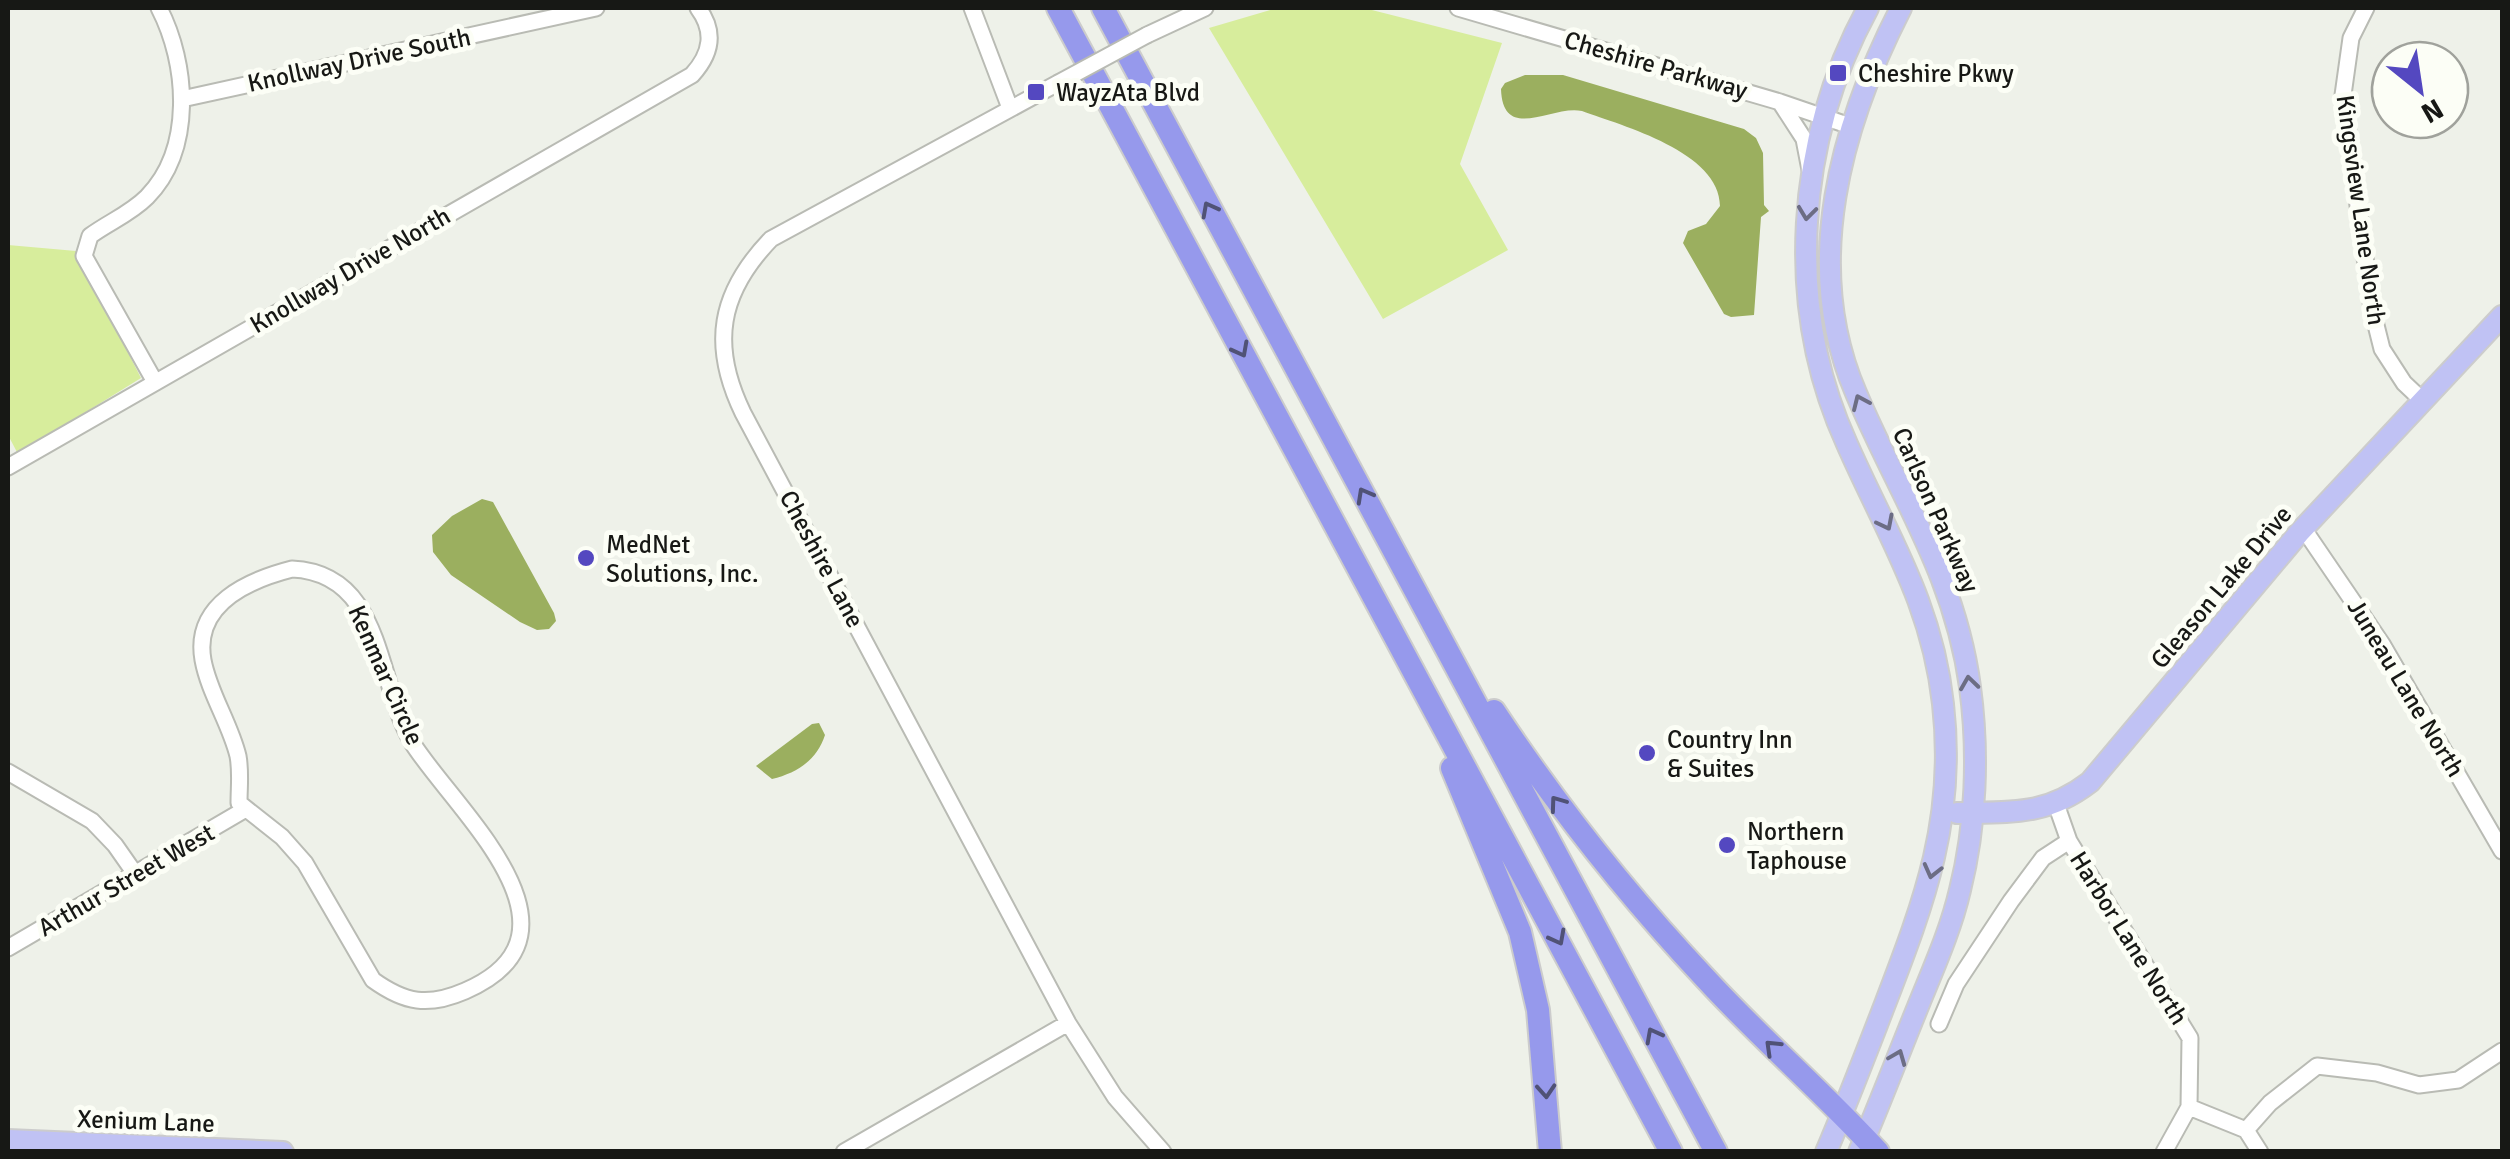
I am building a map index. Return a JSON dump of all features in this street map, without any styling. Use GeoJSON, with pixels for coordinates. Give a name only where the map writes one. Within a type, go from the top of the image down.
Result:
{"type":"FeatureCollection","features":[{"type":"Feature","properties":{"kind":"highway"},"geometry":{"type":"LineString","coordinates":[[1054,8],[1079,48],[1671,1152]]}},
{"type":"Feature","properties":{"kind":"highway"},"geometry":{"type":"LineString","coordinates":[[1105,10],[1270,325],[1411,580],[1716,1152]]}},
{"type":"Feature","properties":{"kind":"highway"},"geometry":{"type":"LineString","coordinates":[[1411,580],[1569,820],[1706,980],[1842,1114],[1868,1147]]}},
{"type":"Feature","properties":{"kind":"highway"},"geometry":{"type":"LineString","coordinates":[[1377,606],[1516,920],[1538,1010],[1550,1152]]}},
{"type":"Feature","properties":{"kind":"main road","name":"Carlson Parkway"},"geometry":{"type":"LineString","coordinates":[[1826,1152],[1934,868],[1943,814],[1946,753],[1943,701],[1928,621],[1898,547],[1844,440],[1817,348],[1804,242],[1825,117],[1841,64],[1868,8]]}},
{"type":"Feature","properties":{"kind":"main road","name":"Carlson Parkway"},"geometry":{"type":"LineString","coordinates":[[1868,1147],[1952,920],[1965,866],[1975,768],[1972,708],[1955,612],[1925,533],[1856,393],[1836,329],[1829,246],[1840,176],[1868,77],[1901,8]]}},
{"type":"Feature","properties":{"kind":"main road","name":"Gleason Lake Drive"},"geometry":{"type":"LineString","coordinates":[[1943,814],[2031,812],[2078,792],[2303,528],[2502,316]]}},
{"type":"Feature","properties":{"kind":"main road","name":"Xenium Lane"},"geometry":{"type":"LineString","coordinates":[[8,1140],[283,1152]]}},
{"type":"Feature","properties":{"kind":"street"},"geometry":{"type":"LineString","coordinates":[[156,382],[88,266],[85,246],[98,230],[136,206],[161,180],[176,147],[182,99],[173,51],[159,8]]}},
{"type":"Feature","properties":{"kind":"street","name":"Knollway Drive South"},"geometry":{"type":"LineString","coordinates":[[182,99],[596,8]]}},
{"type":"Feature","properties":{"kind":"street","name":"Knollway Drive North"},"geometry":{"type":"LineString","coordinates":[[8,467],[692,75],[702,64],[709,46],[710,32],[698,8]]}},
{"type":"Feature","properties":{"kind":"street"},"geometry":{"type":"LineString","coordinates":[[972,8],[1010,108]]}},
{"type":"Feature","properties":{"kind":"street","name":"Cheshire Lane"},"geometry":{"type":"LineString","coordinates":[[1163,1152],[1115,1097],[1068,1023],[743,413],[731,388],[722,341],[731,296],[748,266],[771,239],[1147,35],[1206,8]]}},
{"type":"Feature","properties":{"kind":"street","name":"Cheshire Parkway"},"geometry":{"type":"LineString","coordinates":[[1458,8],[1853,127]]}},
{"type":"Feature","properties":{"kind":"street","name":"Kingsview Lane North"},"geometry":{"type":"LineString","coordinates":[[2366,8],[2351,38],[2343,94],[2369,291],[2382,349],[2404,384],[2423,400]]}},
{"type":"Feature","properties":{"kind":"street"},"geometry":{"type":"LineString","coordinates":[[1780,102],[1804,138],[1812,178]]}},
{"type":"Feature","properties":{"kind":"street","name":"Juneau Lane North"},"geometry":{"type":"LineString","coordinates":[[2303,528],[2382,644],[2502,852]]}},
{"type":"Feature","properties":{"kind":"street","name":"Kenmar Circle"},"geometry":{"type":"LineString","coordinates":[[292,569],[313,570],[344,588],[364,615],[410,740],[513,882],[522,908],[520,930],[509,956],[481,982],[446,999],[429,1002],[385,989],[360,964],[305,863],[282,837],[244,810],[239,803],[236,748],[203,662],[206,633],[221,601],[233,590],[292,569]]}},
{"type":"Feature","properties":{"kind":"street"},"geometry":{"type":"LineString","coordinates":[[8,772],[92,821],[115,844],[136,874]]}},
{"type":"Feature","properties":{"kind":"street","name":"Harbor Lane North"},"geometry":{"type":"LineString","coordinates":[[2056,804],[2069,842],[2190,1038],[2188,1107]]}},
{"type":"Feature","properties":{"kind":"street","name":"Arthur Street West"},"geometry":{"type":"LineString","coordinates":[[8,948],[244,810]]}},
{"type":"Feature","properties":{"kind":"street"},"geometry":{"type":"LineString","coordinates":[[1939,1024],[1956,984],[2022,886],[2043,858],[2069,842]]}},
{"type":"Feature","properties":{"kind":"street"},"geometry":{"type":"LineString","coordinates":[[844,1152],[1068,1023]]}},
{"type":"Feature","properties":{"kind":"street"},"geometry":{"type":"LineString","coordinates":[[2246,1130],[2270,1103],[2317,1066],[2377,1073],[2419,1085],[2458,1080],[2502,1050]]}},
{"type":"Feature","properties":{"kind":"street"},"geometry":{"type":"LineString","coordinates":[[2164,1152],[2188,1107],[2246,1130],[2260,1152]]}},
{"type":"Feature","properties":{"kind":"shaded area"},"geometry":{"type":"Polygon","coordinates":[[[1277,8],[1364,8],[1502,43],[1460,164],[1508,250],[1383,319],[1209,28],[1277,8]]]}},
{"type":"Feature","properties":{"kind":"shaded area"},"geometry":{"type":"Polygon","coordinates":[[[1525,75],[1563,75],[1744,129],[1756,138],[1763,153],[1764,205],[1769,211],[1761,217],[1754,315],[1724,314],[1683,243],[1688,231],[1706,224],[1720,206],[1716,187],[1704,170],[1644,133],[1582,111],[1531,118],[1510,115],[1501,89],[1505,83],[1525,75]]]}},
{"type":"Feature","properties":{"kind":"shaded area"},"geometry":{"type":"Polygon","coordinates":[[[8,245],[76,251],[141,378],[18,454],[8,435],[8,245]]]}},
{"type":"Feature","properties":{"kind":"shaded area"},"geometry":{"type":"Polygon","coordinates":[[[482,499],[493,502],[554,613],[556,621],[549,629],[537,630],[520,622],[451,575],[433,552],[432,535],[452,516],[482,499]]]}},
{"type":"Feature","properties":{"kind":"shaded area"},"geometry":{"type":"Polygon","coordinates":[[[819,723],[825,735],[817,752],[805,764],[772,779],[756,766],[812,724],[819,723]]]}},
{"type":"Feature","properties":{"kind":"place","name":"Cheshire Pkwy"},"geometry":{"type":"Point","coordinates":[1838,73]}},
{"type":"Feature","properties":{"kind":"place","name":"WayzAta Blvd"},"geometry":{"type":"Point","coordinates":[1036,92]}},
{"type":"Feature","properties":{"kind":"place","name":"MedNet Solutions, Inc."},"geometry":{"type":"Point","coordinates":[586,558]}},
{"type":"Feature","properties":{"kind":"place","name":"Country Inn & Suites"},"geometry":{"type":"Point","coordinates":[1647,753]}},
{"type":"Feature","properties":{"kind":"place","name":"Northern Taphouse"},"geometry":{"type":"Point","coordinates":[1727,845]}}]}
